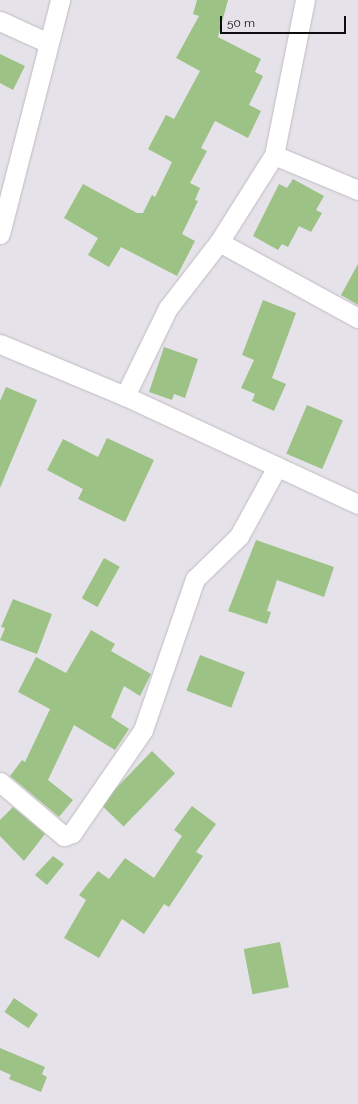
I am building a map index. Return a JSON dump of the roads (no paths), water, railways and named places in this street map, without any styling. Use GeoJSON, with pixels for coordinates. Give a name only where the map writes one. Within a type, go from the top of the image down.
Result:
{"type":"FeatureCollection","features":[{"type":"Feature","properties":{"kind":"street"},"geometry":{"type":"LineString","coordinates":[[0,234],[46,42],[60,0]]}},
{"type":"Feature","properties":{"kind":"street"},"geometry":{"type":"LineString","coordinates":[[125,396],[168,308],[219,242],[274,155],[305,0]]}},
{"type":"Feature","properties":{"kind":"street"},"geometry":{"type":"LineString","coordinates":[[0,21],[46,42]]}},
{"type":"Feature","properties":{"kind":"street"},"geometry":{"type":"LineString","coordinates":[[274,155],[358,190]]}},
{"type":"Feature","properties":{"kind":"street"},"geometry":{"type":"LineString","coordinates":[[219,242],[358,318]]}},
{"type":"Feature","properties":{"kind":"street"},"geometry":{"type":"LineString","coordinates":[[0,344],[125,396],[358,504]]}},
{"type":"Feature","properties":{"kind":"street"},"geometry":{"type":"LineString","coordinates":[[0,782],[64,836],[72,832],[143,730],[195,579],[239,536],[277,467]]}}]}
